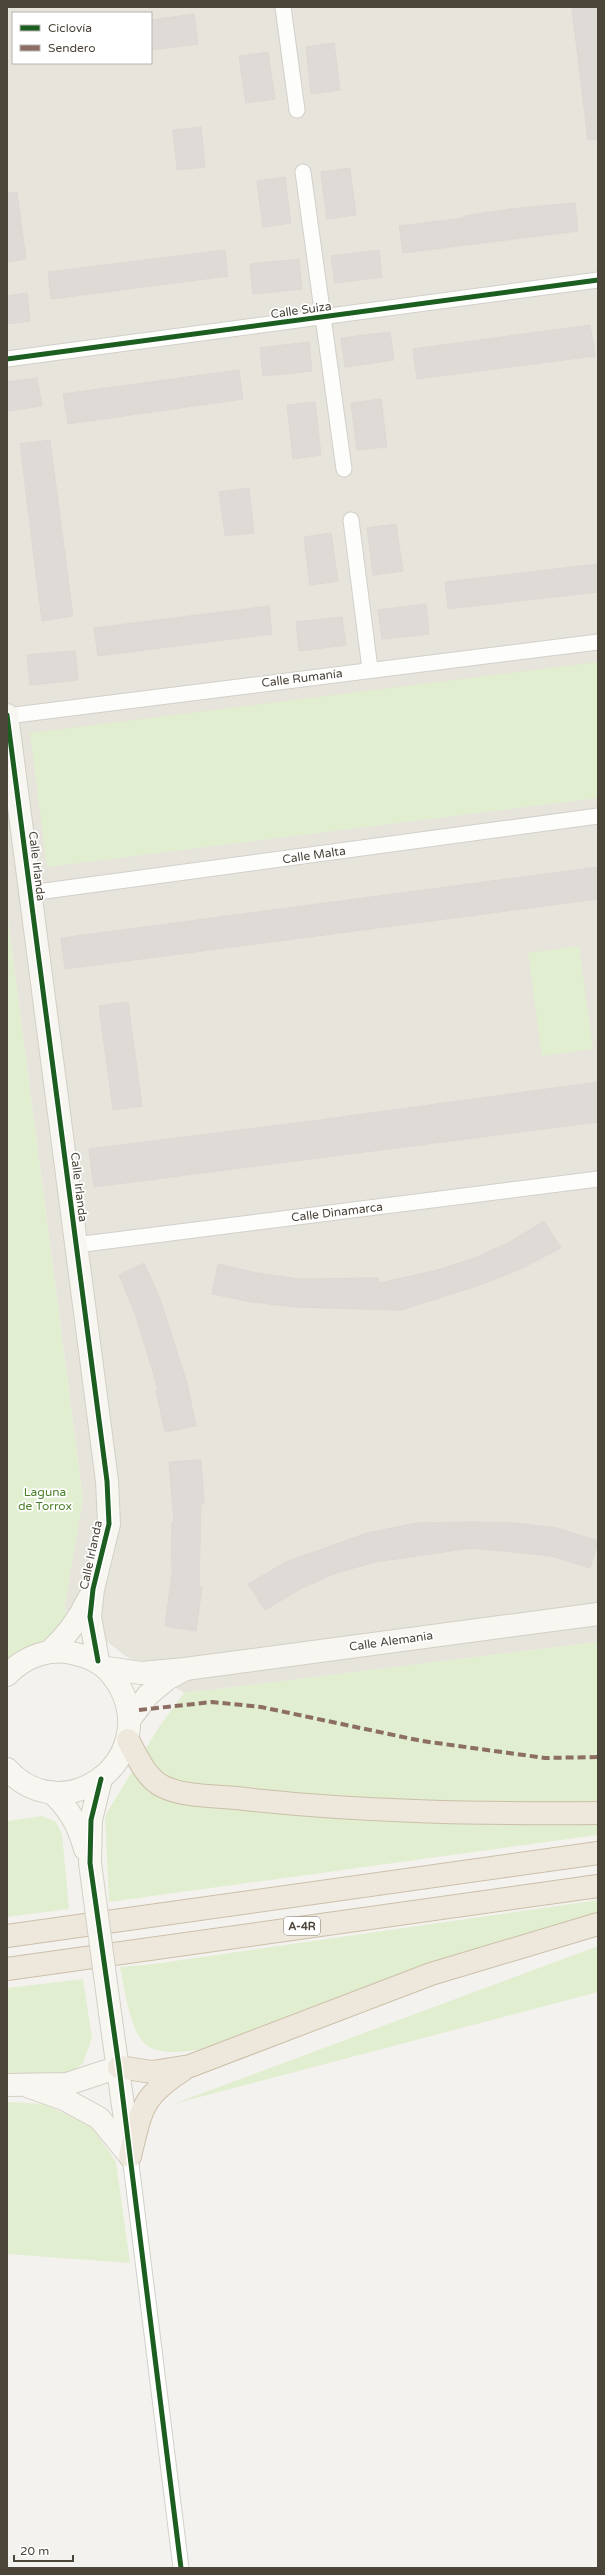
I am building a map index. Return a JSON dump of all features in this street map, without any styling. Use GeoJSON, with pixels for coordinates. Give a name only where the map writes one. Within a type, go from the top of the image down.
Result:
{"type":"FeatureCollection","features":[{"type":"Feature","properties":{"kind":"highway"},"geometry":{"type":"LineString","coordinates":[[129,1729],[150,1776],[164,1787],[183,1792],[270,1802],[423,1812],[598,1813]]}},
{"type":"Feature","properties":{"kind":"highway"},"geometry":{"type":"LineString","coordinates":[[7,1936],[598,1853]]}},
{"type":"Feature","properties":{"kind":"highway","name":"A-4R"},"geometry":{"type":"LineString","coordinates":[[7,1969],[598,1886]]}},
{"type":"Feature","properties":{"kind":"highway"},"geometry":{"type":"LineString","coordinates":[[130,2156],[142,2107],[160,2085],[190,2066],[431,1974],[598,1924]]}},
{"type":"Feature","properties":{"kind":"highway"},"geometry":{"type":"LineString","coordinates":[[119,2067],[152,2072],[190,2066]]}},
{"type":"Feature","properties":{"kind":"street"},"geometry":{"type":"LineString","coordinates":[[283,7],[297,110]]}},
{"type":"Feature","properties":{"kind":"street"},"geometry":{"type":"LineString","coordinates":[[303,172],[344,469]]}},
{"type":"Feature","properties":{"kind":"street","name":"Calle Suiza"},"geometry":{"type":"LineString","coordinates":[[7,359],[598,280]]}},
{"type":"Feature","properties":{"kind":"street"},"geometry":{"type":"LineString","coordinates":[[351,520],[370,669]]}},
{"type":"Feature","properties":{"kind":"street","name":"Calle Rumanía"},"geometry":{"type":"LineString","coordinates":[[7,715],[598,642]]}},
{"type":"Feature","properties":{"kind":"street","name":"Calle Irlanda"},"geometry":{"type":"LineString","coordinates":[[7,715],[107,1481],[109,1524],[93,1589],[90,1617],[103,1665]]}},
{"type":"Feature","properties":{"kind":"street","name":"Calle Malta"},"geometry":{"type":"LineString","coordinates":[[30,893],[598,816]]}},
{"type":"Feature","properties":{"kind":"street","name":"Calle Dinamarca"},"geometry":{"type":"LineString","coordinates":[[76,1245],[598,1179]]}},
{"type":"Feature","properties":{"kind":"street","name":"Calle Irlanda"},"geometry":{"type":"LineString","coordinates":[[50,1651],[65,1637],[82,1614],[93,1589]]}},
{"type":"Feature","properties":{"kind":"street","name":"Calle Alemania"},"geometry":{"type":"LineString","coordinates":[[50,1651],[68,1651],[103,1665],[141,1673],[185,1669],[598,1614]]}},
{"type":"Feature","properties":{"kind":"street"},"geometry":{"type":"LineString","coordinates":[[7,1675],[17,1665],[33,1656],[50,1651]]}},
{"type":"Feature","properties":{"kind":"street"},"geometry":{"type":"LineString","coordinates":[[103,1665],[126,1698],[129,1729]]}},
{"type":"Feature","properties":{"kind":"street","name":"Calle Alemania"},"geometry":{"type":"LineString","coordinates":[[101,1779],[118,1762],[129,1729],[148,1695],[167,1679],[185,1669]]}},
{"type":"Feature","properties":{"kind":"street"},"geometry":{"type":"LineString","coordinates":[[7,1769],[14,1777],[31,1787],[51,1792],[68,1792],[85,1788],[101,1779]]}},
{"type":"Feature","properties":{"kind":"street"},"geometry":{"type":"LineString","coordinates":[[101,1779],[91,1820],[90,1863],[110,2013],[119,2067],[180,2568]]}},
{"type":"Feature","properties":{"kind":"street"},"geometry":{"type":"LineString","coordinates":[[51,1792],[66,1806],[77,1824],[90,1863]]}},
{"type":"Feature","properties":{"kind":"street"},"geometry":{"type":"LineString","coordinates":[[17,2086],[67,2084],[119,2067]]}},
{"type":"Feature","properties":{"kind":"street"},"geometry":{"type":"LineString","coordinates":[[17,2086],[64,2099],[99,2118],[130,2156]]}},
{"type":"Feature","properties":{"kind":"shaded area"},"geometry":{"type":"Polygon","coordinates":[[[7,7],[598,7],[598,1642],[184,1693],[127,1657],[64,1609],[83,1499],[7,912],[7,7]]]}},
{"type":"Feature","properties":{"kind":"green space"},"geometry":{"type":"Polygon","coordinates":[[[598,662],[598,798],[47,867],[30,733],[598,662]]]}},
{"type":"Feature","properties":{"kind":"green space","name":"Laguna de Torrox"},"geometry":{"type":"Polygon","coordinates":[[[7,912],[83,1500],[64,1609],[76,1625],[7,1673],[7,912]]]}},
{"type":"Feature","properties":{"kind":"green space"},"geometry":{"type":"Polygon","coordinates":[[[579,946],[593,1049],[542,1056],[528,953],[579,946]]]}},
{"type":"Feature","properties":{"kind":"green space"},"geometry":{"type":"Polygon","coordinates":[[[598,1642],[598,1835],[109,1902],[105,1816],[159,1727],[184,1693],[598,1642]]]}},
{"type":"Feature","properties":{"kind":"green space"},"geometry":{"type":"Polygon","coordinates":[[[42,1816],[56,1822],[62,1834],[69,1909],[7,1917],[7,1821],[42,1816]]]}},
{"type":"Feature","properties":{"kind":"green space"},"geometry":{"type":"Polygon","coordinates":[[[598,1900],[598,1919],[203,2049],[177,2052],[163,2051],[151,2048],[144,2043],[133,2024],[126,2000],[120,1967],[154,1964],[598,1900]]]}},
{"type":"Feature","properties":{"kind":"green space"},"geometry":{"type":"Polygon","coordinates":[[[598,1946],[598,1992],[173,2104],[598,1946]]]}},
{"type":"Feature","properties":{"kind":"green space"},"geometry":{"type":"Polygon","coordinates":[[[83,1979],[92,2038],[83,2063],[70,2074],[7,2076],[7,1988],[83,1979]]]}},
{"type":"Feature","properties":{"kind":"green space"},"geometry":{"type":"Polygon","coordinates":[[[7,2102],[44,2104],[91,2126],[116,2162],[130,2263],[7,2254],[7,2102]]]}},
{"type":"Feature","properties":{"kind":"building"},"geometry":{"type":"Polygon","coordinates":[[[598,7],[598,139],[588,140],[572,9],[598,7]]]}},
{"type":"Feature","properties":{"kind":"building"},"geometry":{"type":"Polygon","coordinates":[[[194,14],[198,44],[152,50],[152,20],[194,14]]]}},
{"type":"Feature","properties":{"kind":"building"},"geometry":{"type":"Polygon","coordinates":[[[334,43],[340,90],[311,94],[306,47],[334,43]]]}},
{"type":"Feature","properties":{"kind":"building"},"geometry":{"type":"Polygon","coordinates":[[[268,52],[275,99],[246,103],[239,56],[268,52]]]}},
{"type":"Feature","properties":{"kind":"building"},"geometry":{"type":"Polygon","coordinates":[[[201,127],[205,167],[177,170],[173,130],[201,127]]]}},
{"type":"Feature","properties":{"kind":"building"},"geometry":{"type":"Polygon","coordinates":[[[350,168],[356,215],[327,219],[321,172],[350,168]]]}},
{"type":"Feature","properties":{"kind":"building"},"geometry":{"type":"Polygon","coordinates":[[[285,177],[291,223],[263,227],[257,181],[285,177]]]}},
{"type":"Feature","properties":{"kind":"building"},"geometry":{"type":"Polygon","coordinates":[[[17,192],[26,259],[7,262],[7,193],[17,192]]]}},
{"type":"Feature","properties":{"kind":"building"},"geometry":{"type":"Polygon","coordinates":[[[575,203],[578,231],[403,253],[399,226],[464,218],[464,216],[510,209],[575,203]]]}},
{"type":"Feature","properties":{"kind":"building"},"geometry":{"type":"Polygon","coordinates":[[[225,250],[228,276],[51,299],[48,272],[225,250]]]}},
{"type":"Feature","properties":{"kind":"building"},"geometry":{"type":"Polygon","coordinates":[[[379,250],[382,277],[335,283],[331,256],[379,250]]]}},
{"type":"Feature","properties":{"kind":"building"},"geometry":{"type":"Polygon","coordinates":[[[299,259],[302,289],[253,294],[250,264],[299,259]]]}},
{"type":"Feature","properties":{"kind":"building"},"geometry":{"type":"Polygon","coordinates":[[[27,293],[30,321],[7,324],[7,296],[27,293]]]}},
{"type":"Feature","properties":{"kind":"building"},"geometry":{"type":"Polygon","coordinates":[[[590,325],[595,356],[417,379],[413,349],[590,325]]]}},
{"type":"Feature","properties":{"kind":"building"},"geometry":{"type":"Polygon","coordinates":[[[390,332],[394,360],[345,367],[341,338],[390,332]]]}},
{"type":"Feature","properties":{"kind":"building"},"geometry":{"type":"Polygon","coordinates":[[[309,342],[312,371],[263,376],[260,348],[309,342]]]}},
{"type":"Feature","properties":{"kind":"building"},"geometry":{"type":"Polygon","coordinates":[[[239,370],[243,399],[68,424],[63,394],[239,370]]]}},
{"type":"Feature","properties":{"kind":"building"},"geometry":{"type":"Polygon","coordinates":[[[37,378],[42,406],[7,411],[7,382],[37,378]]]}},
{"type":"Feature","properties":{"kind":"building"},"geometry":{"type":"Polygon","coordinates":[[[381,399],[387,447],[357,450],[351,403],[381,399]]]}},
{"type":"Feature","properties":{"kind":"building"},"geometry":{"type":"Polygon","coordinates":[[[315,402],[321,455],[293,459],[287,405],[315,402]]]}},
{"type":"Feature","properties":{"kind":"building"},"geometry":{"type":"Polygon","coordinates":[[[50,440],[73,616],[42,621],[20,444],[50,440]]]}},
{"type":"Feature","properties":{"kind":"building"},"geometry":{"type":"Polygon","coordinates":[[[249,488],[254,533],[225,536],[219,492],[249,488]]]}},
{"type":"Feature","properties":{"kind":"building"},"geometry":{"type":"Polygon","coordinates":[[[396,524],[403,571],[373,575],[367,528],[396,524]]]}},
{"type":"Feature","properties":{"kind":"building"},"geometry":{"type":"Polygon","coordinates":[[[331,533],[338,581],[310,585],[304,537],[331,533]]]}},
{"type":"Feature","properties":{"kind":"building"},"geometry":{"type":"Polygon","coordinates":[[[598,564],[598,592],[448,609],[445,582],[598,564]]]}},
{"type":"Feature","properties":{"kind":"building"},"geometry":{"type":"Polygon","coordinates":[[[426,604],[429,634],[382,639],[378,610],[426,604]]]}},
{"type":"Feature","properties":{"kind":"building"},"geometry":{"type":"Polygon","coordinates":[[[269,606],[272,634],[98,656],[94,628],[269,606]]]}},
{"type":"Feature","properties":{"kind":"building"},"geometry":{"type":"Polygon","coordinates":[[[342,617],[346,645],[299,651],[296,622],[342,617]]]}},
{"type":"Feature","properties":{"kind":"building"},"geometry":{"type":"Polygon","coordinates":[[[75,651],[78,680],[30,685],[27,655],[75,651]]]}},
{"type":"Feature","properties":{"kind":"building"},"geometry":{"type":"Polygon","coordinates":[[[598,867],[598,899],[65,969],[61,938],[598,867]]]}},
{"type":"Feature","properties":{"kind":"building"},"geometry":{"type":"Polygon","coordinates":[[[128,1002],[142,1106],[113,1110],[99,1006],[128,1002]]]}},
{"type":"Feature","properties":{"kind":"building"},"geometry":{"type":"Polygon","coordinates":[[[598,1082],[598,1122],[94,1187],[89,1149],[319,1120],[598,1082]]]}},
{"type":"Feature","properties":{"kind":"building"},"geometry":{"type":"Polygon","coordinates":[[[544,1221],[561,1248],[522,1268],[483,1284],[401,1310],[295,1307],[252,1302],[212,1294],[218,1264],[257,1273],[298,1279],[378,1278],[379,1283],[434,1271],[472,1259],[510,1242],[544,1221]]]}},
{"type":"Feature","properties":{"kind":"building"},"geometry":{"type":"Polygon","coordinates":[[[144,1263],[160,1299],[187,1383],[196,1426],[165,1432],[156,1390],[158,1389],[136,1316],[119,1275],[144,1263]]]}},
{"type":"Feature","properties":{"kind":"building"},"geometry":{"type":"Polygon","coordinates":[[[201,1460],[204,1504],[201,1504],[199,1586],[202,1587],[196,1631],[165,1626],[173,1566],[171,1566],[172,1522],[174,1522],[169,1462],[201,1460]]]}},
{"type":"Feature","properties":{"kind":"building"},"geometry":{"type":"Polygon","coordinates":[[[417,1523],[515,1523],[557,1528],[598,1541],[590,1568],[551,1556],[472,1548],[375,1562],[336,1573],[300,1589],[265,1610],[248,1584],[286,1562],[367,1533],[417,1523]]]}},
{"type":"Feature","properties":{"kind":"marked path"},"geometry":{"type":"LineString","coordinates":[[139,1710],[212,1702],[261,1707],[422,1741],[545,1758],[598,1757]]}},
{"type":"Feature","properties":{"kind":"cycle path"},"geometry":{"type":"LineString","coordinates":[[7,359],[598,280]]}},
{"type":"Feature","properties":{"kind":"cycle path"},"geometry":{"type":"LineString","coordinates":[[7,715],[107,1481],[109,1524],[93,1589],[90,1617],[98,1661]]}},
{"type":"Feature","properties":{"kind":"cycle path"},"geometry":{"type":"LineString","coordinates":[[101,1779],[91,1820],[90,1863],[119,2067],[181,2568]]}}]}
